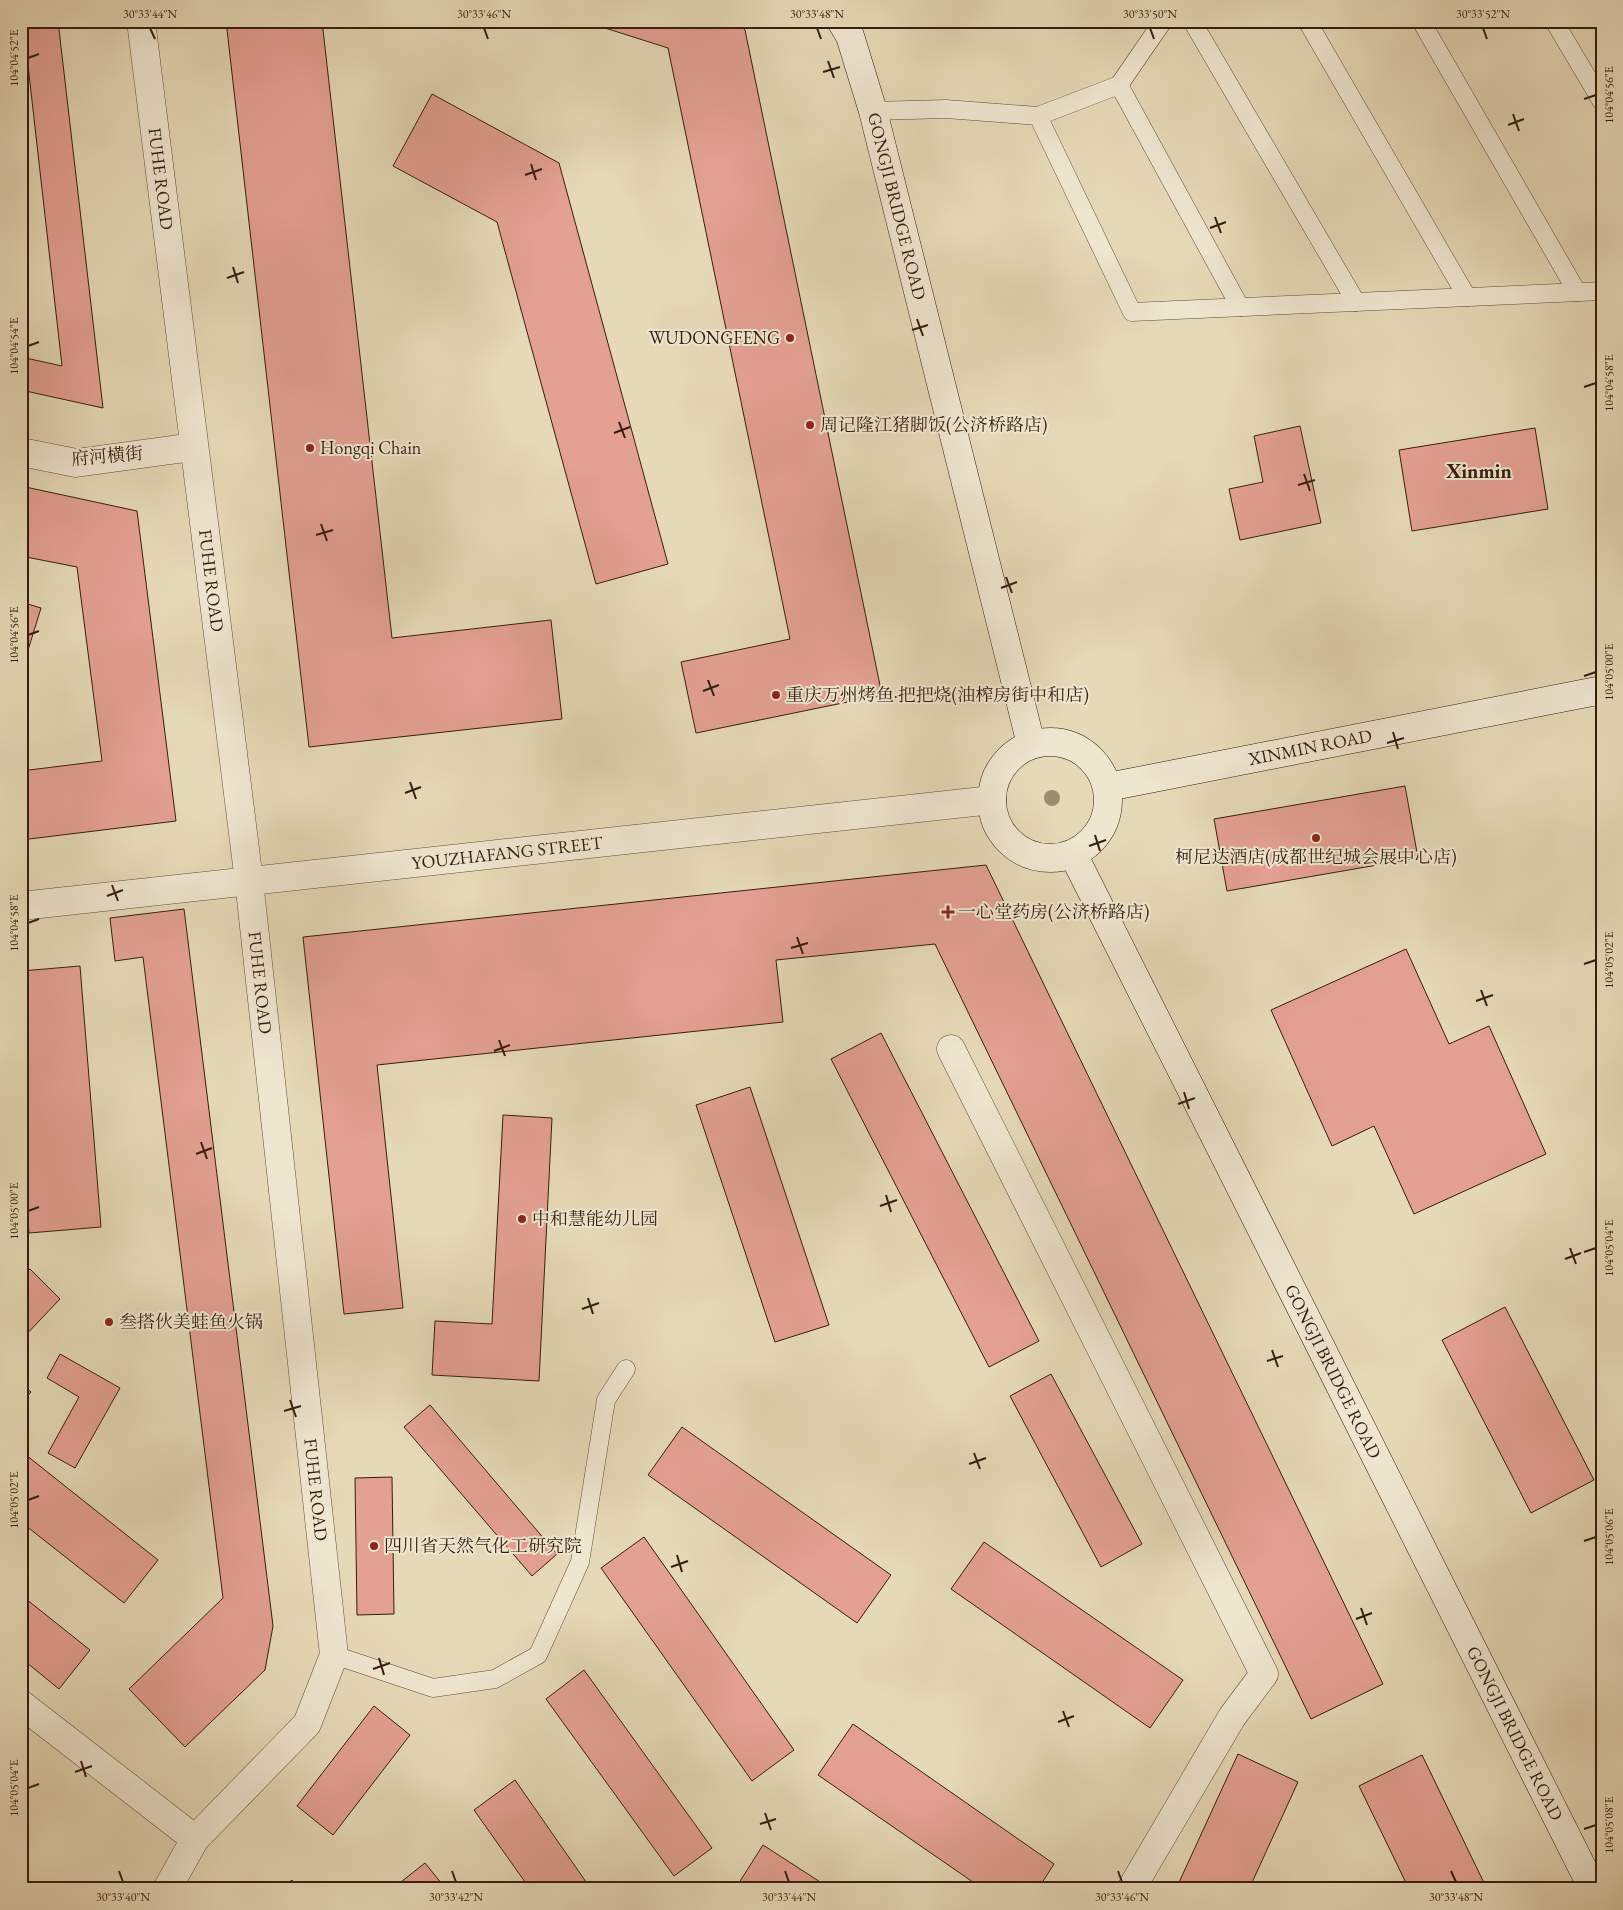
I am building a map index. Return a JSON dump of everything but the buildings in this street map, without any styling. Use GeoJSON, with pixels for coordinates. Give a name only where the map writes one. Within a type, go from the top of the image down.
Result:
{"type":"FeatureCollection","features":[{"type":"Feature","properties":{"kind":"street","name":"FUHE ROAD"},"geometry":{"type":"LineString","coordinates":[[141,21],[249,881],[334,1655],[307,1724],[195,1839],[167,1889]]}},
{"type":"Feature","properties":{"kind":"street","name":"GONGJI BRIDGE ROAD"},"geometry":{"type":"LineString","coordinates":[[841,21],[850,36],[873,111],[1031,744]]}},
{"type":"Feature","properties":{"kind":"street","name":"府河横街"},"geometry":{"type":"LineString","coordinates":[[21,452],[76,463],[194,447]]}},
{"type":"Feature","properties":{"kind":"street","name":"XINMIN ROAD"},"geometry":{"type":"LineString","coordinates":[[1108,787],[1602,690]]}},
{"type":"Feature","properties":{"kind":"street"},"geometry":{"type":"LineString","coordinates":[[1050,740],[1068,744],[1086,753],[1100,768],[1108,787],[1108,807],[1103,827],[1090,843],[1073,854],[1054,858],[1033,856],[1017,848],[1004,835],[995,818],[992,800],[994,782],[1002,766],[1015,752],[1031,744],[1050,740]]}},
{"type":"Feature","properties":{"kind":"street","name":"YOUZHAFANG STREET"},"geometry":{"type":"LineString","coordinates":[[21,906],[992,800]]}},
{"type":"Feature","properties":{"kind":"street","name":"GONGJI BRIDGE ROAD"},"geometry":{"type":"LineString","coordinates":[[1073,854],[1593,1889]]}},
{"type":"Feature","properties":{"kind":"street"},"geometry":{"type":"LineString","coordinates":[[950,1049],[1264,1674],[1232,1717],[1132,1889]]}},
{"type":"Feature","properties":{"kind":"street"},"geometry":{"type":"LineString","coordinates":[[21,1704],[195,1839]]}},
{"type":"Feature","properties":{"kind":"lane"},"geometry":{"type":"LineString","coordinates":[[873,111],[946,109],[1038,116],[1119,85],[1163,21]]}},
{"type":"Feature","properties":{"kind":"lane"},"geometry":{"type":"LineString","coordinates":[[1192,21],[1356,302]]}},
{"type":"Feature","properties":{"kind":"lane"},"geometry":{"type":"LineString","coordinates":[[1307,21],[1467,297]]}},
{"type":"Feature","properties":{"kind":"lane"},"geometry":{"type":"LineString","coordinates":[[1421,21],[1577,292]]}},
{"type":"Feature","properties":{"kind":"lane"},"geometry":{"type":"LineString","coordinates":[[1554,21],[1602,102]]}},
{"type":"Feature","properties":{"kind":"lane"},"geometry":{"type":"LineString","coordinates":[[1119,85],[1240,307]]}},
{"type":"Feature","properties":{"kind":"lane"},"geometry":{"type":"LineString","coordinates":[[1038,116],[1132,312],[1602,291]]}},
{"type":"Feature","properties":{"kind":"lane"},"geometry":{"type":"LineString","coordinates":[[334,1655],[432,1688],[495,1679],[538,1654],[580,1562],[606,1400],[626,1368]]}},
{"type":"Feature","properties":{"kind":"place","name":"WUDONGFENG"},"geometry":{"type":"Point","coordinates":[790,338]}},
{"type":"Feature","properties":{"kind":"place","name":"周记隆江猪脚饭(公济桥路店)"},"geometry":{"type":"Point","coordinates":[810,425]}},
{"type":"Feature","properties":{"kind":"place","name":"Hongqi Chain"},"geometry":{"type":"Point","coordinates":[310,448]}},
{"type":"Feature","properties":{"kind":"place","name":"重庆万州烤鱼·把把烧(油榨房街中和店)"},"geometry":{"type":"Point","coordinates":[776,695]}},
{"type":"Feature","properties":{"kind":"place","name":"柯尼达酒店(成都世纪城会展中心店)"},"geometry":{"type":"Point","coordinates":[1316,838]}},
{"type":"Feature","properties":{"kind":"place","name":"一心堂药房(公济桥路店)"},"geometry":{"type":"Point","coordinates":[948,912]}},
{"type":"Feature","properties":{"kind":"place","name":"中和慧能幼儿园"},"geometry":{"type":"Point","coordinates":[522,1219]}},
{"type":"Feature","properties":{"kind":"place","name":"叁搭伙美蛙鱼火锅"},"geometry":{"type":"Point","coordinates":[109,1322]}},
{"type":"Feature","properties":{"kind":"place","name":"四川省天然气化工研究院"},"geometry":{"type":"Point","coordinates":[374,1546]}},
{"type":"Feature","properties":{"kind":"district","name":"Xinmin"},"geometry":{"type":"Point","coordinates":[1479,471]}}]}
